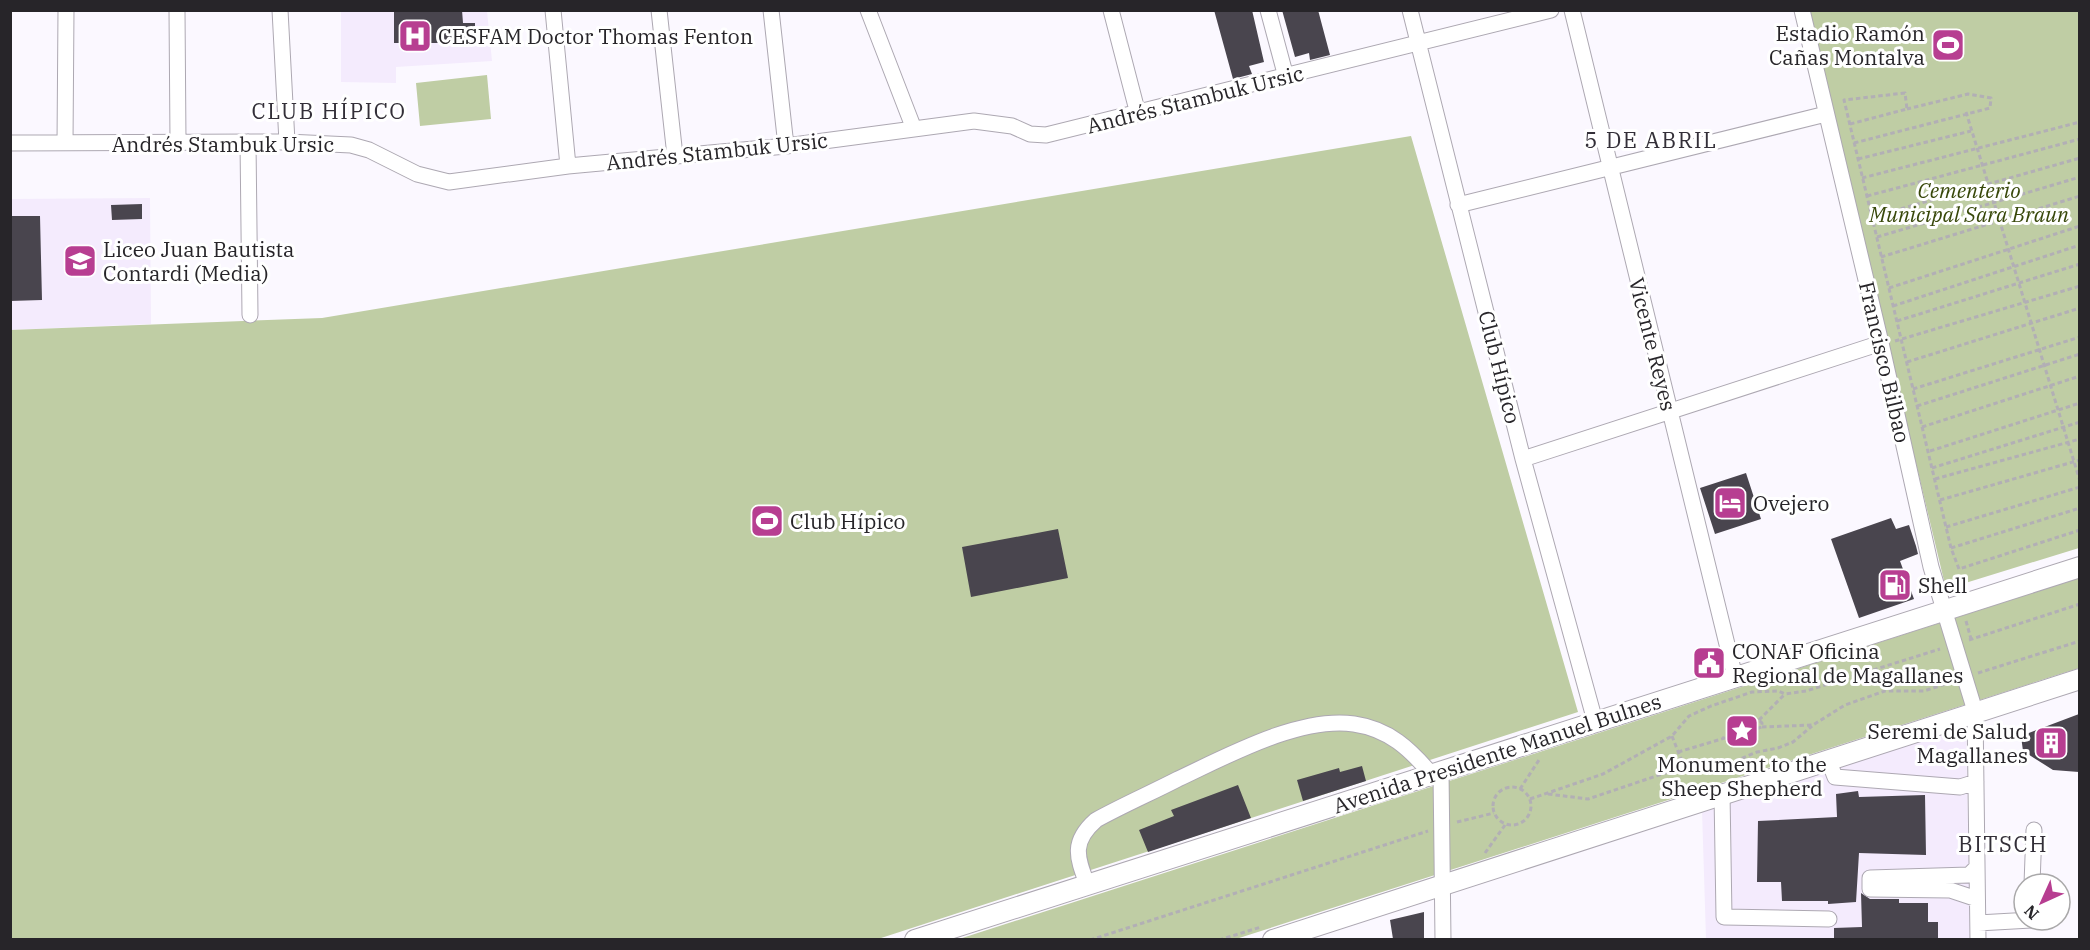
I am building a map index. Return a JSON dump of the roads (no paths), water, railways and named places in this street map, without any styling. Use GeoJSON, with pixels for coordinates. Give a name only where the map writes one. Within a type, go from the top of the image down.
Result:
{"type":"FeatureCollection","features":[{"type":"Feature","properties":{"kind":"main road","name":"Avenida Presidente Manuel Bulnes"},"geometry":{"type":"LineString","coordinates":[[915,939],[2079,567]]}},
{"type":"Feature","properties":{"kind":"main road"},"geometry":{"type":"LineString","coordinates":[[1273,939],[2079,679]]}},
{"type":"Feature","properties":{"kind":"street"},"geometry":{"type":"LineString","coordinates":[[65,143],[66,10]]}},
{"type":"Feature","properties":{"kind":"street"},"geometry":{"type":"LineString","coordinates":[[177,10],[177,142]]}},
{"type":"Feature","properties":{"kind":"street"},"geometry":{"type":"LineString","coordinates":[[280,10],[287,142]]}},
{"type":"Feature","properties":{"kind":"street"},"geometry":{"type":"LineString","coordinates":[[553,10],[568,166]]}},
{"type":"Feature","properties":{"kind":"street"},"geometry":{"type":"LineString","coordinates":[[659,10],[675,156]]}},
{"type":"Feature","properties":{"kind":"street"},"geometry":{"type":"LineString","coordinates":[[771,10],[786,146]]}},
{"type":"Feature","properties":{"kind":"street"},"geometry":{"type":"LineString","coordinates":[[868,10],[914,129]]}},
{"type":"Feature","properties":{"kind":"street"},"geometry":{"type":"LineString","coordinates":[[1111,10],[1138,114]]}},
{"type":"Feature","properties":{"kind":"street"},"geometry":{"type":"LineString","coordinates":[[1268,10],[1286,78]]}},
{"type":"Feature","properties":{"kind":"street","name":"Club Hípico"},"geometry":{"type":"LineString","coordinates":[[1410,10],[1523,459],[1595,721]]}},
{"type":"Feature","properties":{"kind":"street","name":"Andrés Stambuk Ursic"},"geometry":{"type":"LineString","coordinates":[[10,143],[287,142],[351,145],[369,150],[417,174],[449,183],[568,166],[786,146],[974,121],[1012,126],[1029,134],[1046,135],[1286,78],[1419,42],[1551,10]]}},
{"type":"Feature","properties":{"kind":"street","name":"Vicente Reyes"},"geometry":{"type":"LineString","coordinates":[[1572,10],[1734,677]]}},
{"type":"Feature","properties":{"kind":"street","name":"Francisco Bilbao"},"geometry":{"type":"LineString","coordinates":[[1802,10],[1943,611],[1975,711],[1978,939]]}},
{"type":"Feature","properties":{"kind":"street"},"geometry":{"type":"LineString","coordinates":[[1458,205],[1826,114]]}},
{"type":"Feature","properties":{"kind":"street"},"geometry":{"type":"LineString","coordinates":[[248,142],[250,315]]}},
{"type":"Feature","properties":{"kind":"street"},"geometry":{"type":"LineString","coordinates":[[1523,459],[1881,343]]}},
{"type":"Feature","properties":{"kind":"street"},"geometry":{"type":"LineString","coordinates":[[1087,885],[1077,857],[1078,849],[1083,835],[1096,820],[1238,751],[1297,729],[1326,722],[1370,727],[1410,748],[1436,773],[1442,826],[1443,939]]}},
{"type":"Feature","properties":{"kind":"street"},"geometry":{"type":"LineString","coordinates":[[1828,759],[1835,777],[1960,787],[1976,782]]}},
{"type":"Feature","properties":{"kind":"street"},"geometry":{"type":"LineString","coordinates":[[1722,793],[1724,917],[1829,919]]}},
{"type":"Feature","properties":{"kind":"street"},"geometry":{"type":"LineString","coordinates":[[2032,872],[2034,830]]}},
{"type":"Feature","properties":{"kind":"street"},"geometry":{"type":"LineString","coordinates":[[1977,867],[1969,875],[1870,878],[1870,890],[1950,890],[1977,899]]}},
{"type":"Feature","properties":{"kind":"street"},"geometry":{"type":"LineString","coordinates":[[1978,923],[2012,921]]}},
{"type":"Feature","properties":{"kind":"place","name":"CESFAM Doctor Thomas Fenton"},"geometry":{"type":"Point","coordinates":[415,36]}},
{"type":"Feature","properties":{"kind":"place","name":"Estadio Ramón Cañas Montalva"},"geometry":{"type":"Point","coordinates":[1948,45]}},
{"type":"Feature","properties":{"kind":"place","name":"Liceo Juan Bautista Contardi (Media)"},"geometry":{"type":"Point","coordinates":[80,261]}},
{"type":"Feature","properties":{"kind":"place","name":"Ovejero"},"geometry":{"type":"Point","coordinates":[1730,503]}},
{"type":"Feature","properties":{"kind":"place","name":"Club Hípico"},"geometry":{"type":"Point","coordinates":[767,521]}},
{"type":"Feature","properties":{"kind":"place","name":"Shell"},"geometry":{"type":"Point","coordinates":[1895,585]}},
{"type":"Feature","properties":{"kind":"place","name":"CONAF Oficina Regional de Magallanes"},"geometry":{"type":"Point","coordinates":[1709,663]}},
{"type":"Feature","properties":{"kind":"place","name":"Monument to the Sheep Shepherd"},"geometry":{"type":"Point","coordinates":[1742,731]}},
{"type":"Feature","properties":{"kind":"place","name":"Seremi de Salud Magallanes"},"geometry":{"type":"Point","coordinates":[2051,743]}},
{"type":"Feature","properties":{"kind":"district","name":"CLUB HÍPICO"},"geometry":{"type":"Point","coordinates":[329,110]}},
{"type":"Feature","properties":{"kind":"district","name":"5 DE ABRIL"},"geometry":{"type":"Point","coordinates":[1651,139]}},
{"type":"Feature","properties":{"kind":"district","name":"BITSCH"},"geometry":{"type":"Point","coordinates":[2003,843]}},
{"type":"Feature","properties":{"kind":"park label","name":"Cementerio Municipal Sara Braun"},"geometry":{"type":"Point","coordinates":[1969,202]}}]}
